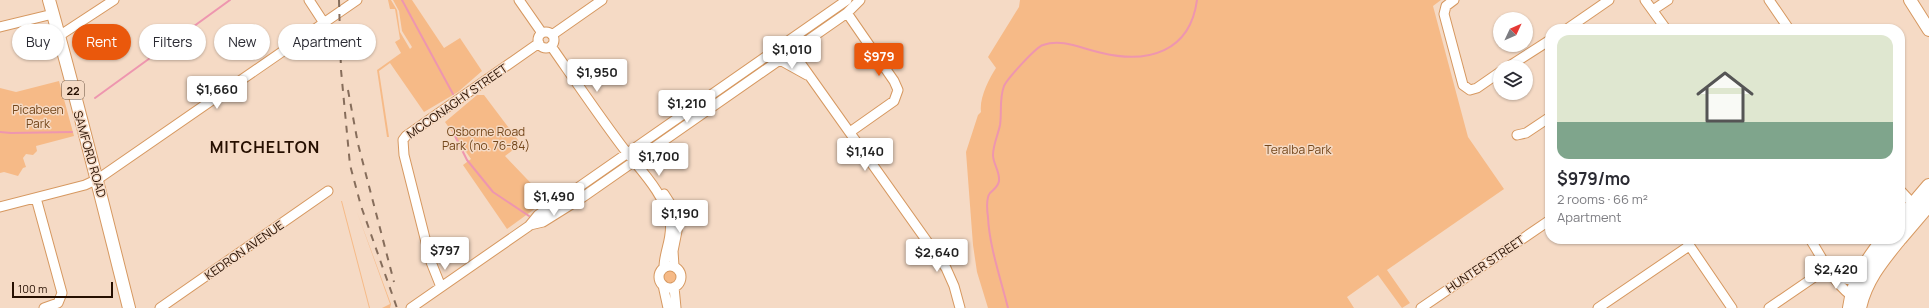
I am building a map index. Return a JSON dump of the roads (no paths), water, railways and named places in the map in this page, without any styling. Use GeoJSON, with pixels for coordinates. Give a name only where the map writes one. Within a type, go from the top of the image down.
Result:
{"type":"FeatureCollection","features":[{"type":"Feature","properties":{"kind":"highway"},"geometry":{"type":"LineString","coordinates":[[1905,214],[1929,186]]}},
{"type":"Feature","properties":{"kind":"highway"},"geometry":{"type":"LineString","coordinates":[[1905,233],[1929,204]]}},
{"type":"Feature","properties":{"kind":"highway"},"geometry":{"type":"LineString","coordinates":[[1856,300],[1858,275],[1867,260],[1880,244]]}},
{"type":"Feature","properties":{"kind":"highway"},"geometry":{"type":"LineString","coordinates":[[1856,300],[1876,269],[1896,244]]}},
{"type":"Feature","properties":{"kind":"highway"},"geometry":{"type":"LineString","coordinates":[[1831,271],[1847,277],[1858,275]]}},
{"type":"Feature","properties":{"kind":"main road","name":"SAMFORD ROAD"},"geometry":{"type":"LineString","coordinates":[[49,0],[56,24]]}},
{"type":"Feature","properties":{"kind":"main road"},"geometry":{"type":"LineString","coordinates":[[1910,0],[1929,30]]}},
{"type":"Feature","properties":{"kind":"main road","name":"SAMFORD ROAD"},"geometry":{"type":"LineString","coordinates":[[64,56],[83,130],[98,179],[129,308]]}},
{"type":"Feature","properties":{"kind":"street"},"geometry":{"type":"LineString","coordinates":[[64,33],[114,0]]}},
{"type":"Feature","properties":{"kind":"street"},"geometry":{"type":"LineString","coordinates":[[309,0],[324,23]]}},
{"type":"Feature","properties":{"kind":"street"},"geometry":{"type":"LineString","coordinates":[[0,207],[85,185],[98,179],[357,0]]}},
{"type":"Feature","properties":{"kind":"street"},"geometry":{"type":"LineString","coordinates":[[519,0],[542,33]]}},
{"type":"Feature","properties":{"kind":"street"},"geometry":{"type":"LineString","coordinates":[[552,35],[602,0]]}},
{"type":"Feature","properties":{"kind":"street"},"geometry":{"type":"LineString","coordinates":[[411,308],[529,226],[538,216],[847,0]]}},
{"type":"Feature","properties":{"kind":"street"},"geometry":{"type":"LineString","coordinates":[[529,226],[543,222],[574,204],[847,13],[860,0]]}},
{"type":"Feature","properties":{"kind":"street"},"geometry":{"type":"LineString","coordinates":[[1454,0],[1446,6],[1444,17],[1460,78],[1468,89],[1475,89],[1493,77]]}},
{"type":"Feature","properties":{"kind":"street"},"geometry":{"type":"LineString","coordinates":[[1574,24],[1609,0]]}},
{"type":"Feature","properties":{"kind":"street"},"geometry":{"type":"LineString","coordinates":[[1646,0],[1663,24]]}},
{"type":"Feature","properties":{"kind":"street"},"geometry":{"type":"LineString","coordinates":[[1653,10],[1668,0]]}},
{"type":"Feature","properties":{"kind":"street"},"geometry":{"type":"LineString","coordinates":[[1769,0],[1786,24]]}},
{"type":"Feature","properties":{"kind":"street"},"geometry":{"type":"LineString","coordinates":[[847,13],[894,81],[898,90],[894,101],[850,132]]}},
{"type":"Feature","properties":{"kind":"street"},"geometry":{"type":"LineString","coordinates":[[0,27],[53,14]]}},
{"type":"Feature","properties":{"kind":"street"},"geometry":{"type":"LineString","coordinates":[[548,32],[552,35],[554,40],[551,46],[545,48],[539,44],[538,38],[542,33],[548,32]]}},
{"type":"Feature","properties":{"kind":"street"},"geometry":{"type":"LineString","coordinates":[[786,43],[946,268],[954,286],[960,308]]}},
{"type":"Feature","properties":{"kind":"street"},"geometry":{"type":"LineString","coordinates":[[1519,60],[1545,43]]}},
{"type":"Feature","properties":{"kind":"street","name":"MCCONAGHY STREET"},"geometry":{"type":"LineString","coordinates":[[441,287],[432,262],[404,155],[403,140],[406,136],[539,44]]}},
{"type":"Feature","properties":{"kind":"street"},"geometry":{"type":"LineString","coordinates":[[551,46],[628,153],[636,161],[662,200],[670,221],[670,233],[664,258],[669,267]]}},
{"type":"Feature","properties":{"kind":"street"},"geometry":{"type":"LineString","coordinates":[[780,60],[808,76]]}},
{"type":"Feature","properties":{"kind":"street"},"geometry":{"type":"LineString","coordinates":[[1517,135],[1526,133],[1545,120]]}},
{"type":"Feature","properties":{"kind":"street","name":"KEDRON AVENUE"},"geometry":{"type":"LineString","coordinates":[[160,308],[328,191]]}},
{"type":"Feature","properties":{"kind":"street"},"geometry":{"type":"LineString","coordinates":[[1905,195],[1913,204]]}},
{"type":"Feature","properties":{"kind":"street"},"geometry":{"type":"LineString","coordinates":[[36,198],[62,296],[58,303],[44,308]]}},
{"type":"Feature","properties":{"kind":"street","name":"HUNTER STREET"},"geometry":{"type":"LineString","coordinates":[[1421,308],[1545,223]]}},
{"type":"Feature","properties":{"kind":"street"},"geometry":{"type":"LineString","coordinates":[[1598,308],[1684,244]]}},
{"type":"Feature","properties":{"kind":"street"},"geometry":{"type":"LineString","coordinates":[[1688,244],[1732,308]]}},
{"type":"Feature","properties":{"kind":"street"},"geometry":{"type":"LineString","coordinates":[[1813,244],[1831,271],[1856,300]]}},
{"type":"Feature","properties":{"kind":"street"},"geometry":{"type":"LineString","coordinates":[[663,285],[674,287],[679,283],[681,277],[679,270],[669,267],[660,270],[659,276],[663,285],[668,308]]}},
{"type":"Feature","properties":{"kind":"street"},"geometry":{"type":"LineString","coordinates":[[1769,308],[1831,271]]}},
{"type":"Feature","properties":{"kind":"street"},"geometry":{"type":"LineString","coordinates":[[674,287],[676,308]]}},
{"type":"Feature","properties":{"kind":"waterway"},"geometry":{"type":"LineString","coordinates":[[95,98],[230,0]]}},
{"type":"Feature","properties":{"kind":"waterway"},"geometry":{"type":"LineString","coordinates":[[402,0],[453,94]]}},
{"type":"Feature","properties":{"kind":"waterway"},"geometry":{"type":"LineString","coordinates":[[1008,308],[993,251],[987,208],[989,195],[997,186],[999,181],[993,158],[993,151],[1000,125],[1002,91],[1006,82],[1034,51],[1039,47],[1050,43],[1065,43],[1102,53],[1135,57],[1150,55],[1164,50],[1176,43],[1186,32],[1193,18],[1197,0]]}},
{"type":"Feature","properties":{"kind":"waterway"},"geometry":{"type":"LineString","coordinates":[[0,132],[72,132]]}},
{"type":"Feature","properties":{"kind":"waterway"},"geometry":{"type":"LineString","coordinates":[[453,132],[467,160],[493,192],[529,216]]}},
{"type":"Feature","properties":{"kind":"railway"},"geometry":{"type":"LineString","coordinates":[[339,0],[341,70],[350,165],[361,206],[397,308]]}},
{"type":"Feature","properties":{"kind":"railway"},"geometry":{"type":"LineString","coordinates":[[348,90],[358,144],[394,282]]}},
{"type":"Feature","properties":{"kind":"district","name":"MITCHELTON"},"geometry":{"type":"Point","coordinates":[265,147]}},
{"type":"Feature","properties":{"kind":"park label","name":"Picabeen Park"},"geometry":{"type":"Point","coordinates":[38,116]}},
{"type":"Feature","properties":{"kind":"park label","name":"Osborne Road Park (no. 76-84)"},"geometry":{"type":"Point","coordinates":[486,138]}},
{"type":"Feature","properties":{"kind":"park label","name":"Teralba Park"},"geometry":{"type":"Point","coordinates":[1298,149]}}]}
